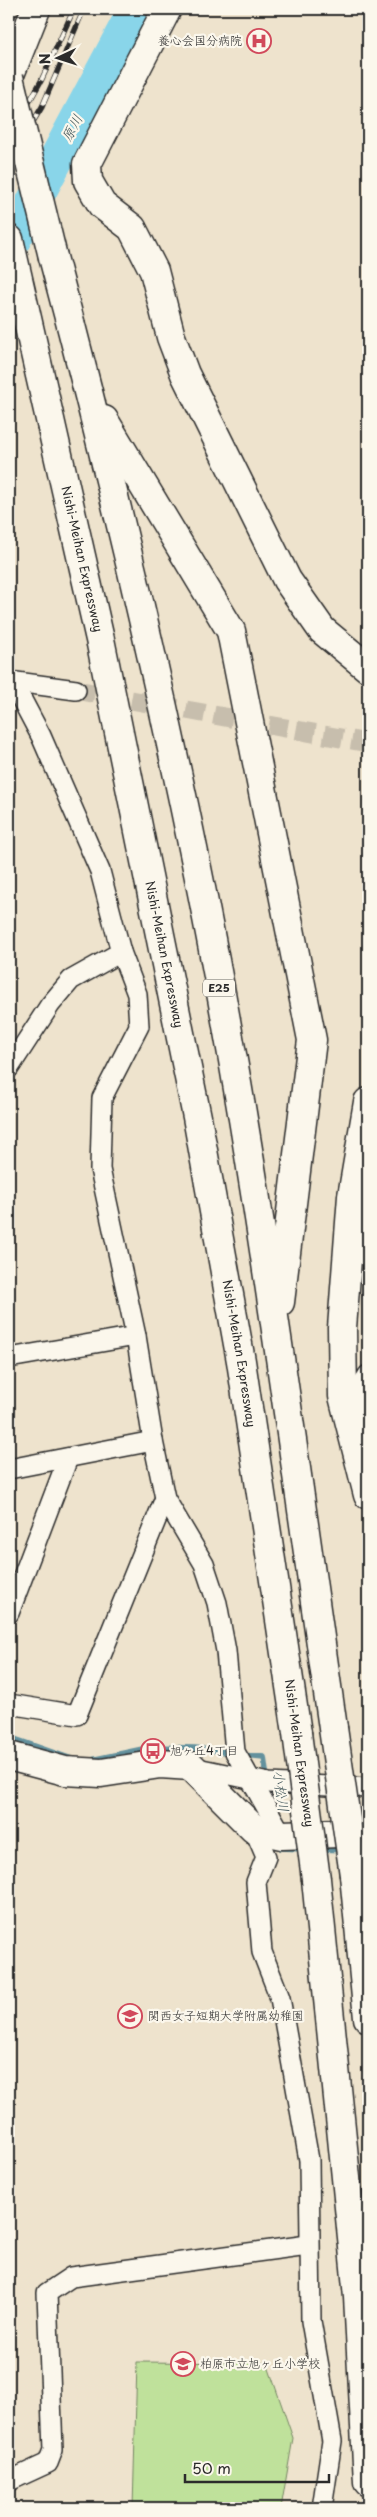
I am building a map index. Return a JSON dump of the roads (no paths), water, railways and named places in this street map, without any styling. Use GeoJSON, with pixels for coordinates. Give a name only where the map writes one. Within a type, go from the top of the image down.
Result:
{"type":"FeatureCollection","features":[{"type":"Feature","properties":{"kind":"main road"},"geometry":{"type":"LineString","coordinates":[[9,77],[36,9]]}},
{"type":"Feature","properties":{"kind":"main road"},"geometry":{"type":"LineString","coordinates":[[167,9],[87,164],[88,181],[102,205],[132,228],[150,263],[170,337],[185,374],[287,580],[322,630],[368,668]]}},
{"type":"Feature","properties":{"kind":"main road","name":"E25"},"geometry":{"type":"LineString","coordinates":[[9,77],[53,257],[90,397],[145,628],[195,860],[239,1095],[276,1334],[354,1875],[368,2018]]}},
{"type":"Feature","properties":{"kind":"main road","name":"Nishi-Meihan Expressway"},"geometry":{"type":"LineString","coordinates":[[9,239],[101,644],[197,1117],[241,1361],[297,1733],[316,1879],[358,2298],[368,2482]]}},
{"type":"Feature","properties":{"kind":"main road"},"geometry":{"type":"LineString","coordinates":[[90,397],[231,631],[299,972],[312,1040],[276,1334]]}},
{"type":"Feature","properties":{"kind":"main road"},"geometry":{"type":"LineString","coordinates":[[368,1102],[352,1196],[342,1338],[343,1396],[368,1495]]}},
{"type":"Feature","properties":{"kind":"main road"},"geometry":{"type":"LineString","coordinates":[[9,1756],[65,1771],[101,1772],[160,1764],[191,1766],[254,1829],[282,1835],[368,1832]]}},
{"type":"Feature","properties":{"kind":"street"},"geometry":{"type":"LineString","coordinates":[[10,681],[76,690]]}},
{"type":"Feature","properties":{"kind":"street"},"geometry":{"type":"LineString","coordinates":[[10,681],[41,736],[100,871],[121,952],[137,994],[139,1026],[102,1098],[100,1169],[136,1336],[153,1441],[165,1498],[204,1564],[217,1603],[226,1651],[235,1752],[282,1835]]}},
{"type":"Feature","properties":{"kind":"street"},"geometry":{"type":"LineString","coordinates":[[9,1068],[50,1005],[71,980],[121,952]]}},
{"type":"Feature","properties":{"kind":"street"},"geometry":{"type":"LineString","coordinates":[[9,1358],[136,1336]]}},
{"type":"Feature","properties":{"kind":"street"},"geometry":{"type":"LineString","coordinates":[[368,1375],[360,1388],[368,1420]]}},
{"type":"Feature","properties":{"kind":"street"},"geometry":{"type":"LineString","coordinates":[[9,1468],[153,1441]]}},
{"type":"Feature","properties":{"kind":"street"},"geometry":{"type":"LineString","coordinates":[[9,1613],[68,1458]]}},
{"type":"Feature","properties":{"kind":"street"},"geometry":{"type":"LineString","coordinates":[[9,1704],[77,1715],[165,1498]]}},
{"type":"Feature","properties":{"kind":"street"},"geometry":{"type":"LineString","coordinates":[[191,1766],[269,1783],[368,1788]]}},
{"type":"Feature","properties":{"kind":"street"},"geometry":{"type":"LineString","coordinates":[[254,1829],[266,1857],[256,1882],[262,1952],[280,1998],[309,2160],[308,2245],[311,2322],[332,2441],[322,2508]]}},
{"type":"Feature","properties":{"kind":"street"},"geometry":{"type":"LineString","coordinates":[[9,2480],[48,2462],[53,2450],[48,2293],[71,2277],[308,2245]]}},
{"type":"Feature","properties":{"kind":"waterway","name":"原川"},"geometry":{"type":"LineString","coordinates":[[9,248],[136,9]]}},
{"type":"Feature","properties":{"kind":"waterway","name":"小松川"},"geometry":{"type":"LineString","coordinates":[[9,1737],[75,1760]]}},
{"type":"Feature","properties":{"kind":"waterway","name":"小松川"},"geometry":{"type":"LineString","coordinates":[[91,1760],[152,1747],[195,1748],[233,1753]]}},
{"type":"Feature","properties":{"kind":"waterway","name":"小松川"},"geometry":{"type":"LineString","coordinates":[[242,1755],[264,1757],[270,1800]]}},
{"type":"Feature","properties":{"kind":"waterway","name":"小松川"},"geometry":{"type":"LineString","coordinates":[[280,1848],[304,1849]]}},
{"type":"Feature","properties":{"kind":"waterway","name":"小松川"},"geometry":{"type":"LineString","coordinates":[[320,1849],[344,1850]]}},
{"type":"Feature","properties":{"kind":"tunnel"},"geometry":{"type":"LineString","coordinates":[[76,690],[368,743]]}},
{"type":"Feature","properties":{"kind":"railway"},"geometry":{"type":"LineString","coordinates":[[9,138],[41,81],[74,9]]}},
{"type":"Feature","properties":{"kind":"railway"},"geometry":{"type":"LineString","coordinates":[[9,161],[42,107],[84,9]]}},
{"type":"Feature","properties":{"kind":"place","name":"養心会国分病院"},"geometry":{"type":"Point","coordinates":[259,41]}},
{"type":"Feature","properties":{"kind":"place","name":"旭ヶ丘4丁目"},"geometry":{"type":"Point","coordinates":[153,1751]}},
{"type":"Feature","properties":{"kind":"place","name":"関西女子短期大学附属幼稚園"},"geometry":{"type":"Point","coordinates":[130,2016]}},
{"type":"Feature","properties":{"kind":"place","name":"柏原市立旭ヶ丘小学校"},"geometry":{"type":"Point","coordinates":[183,2364]}}]}
